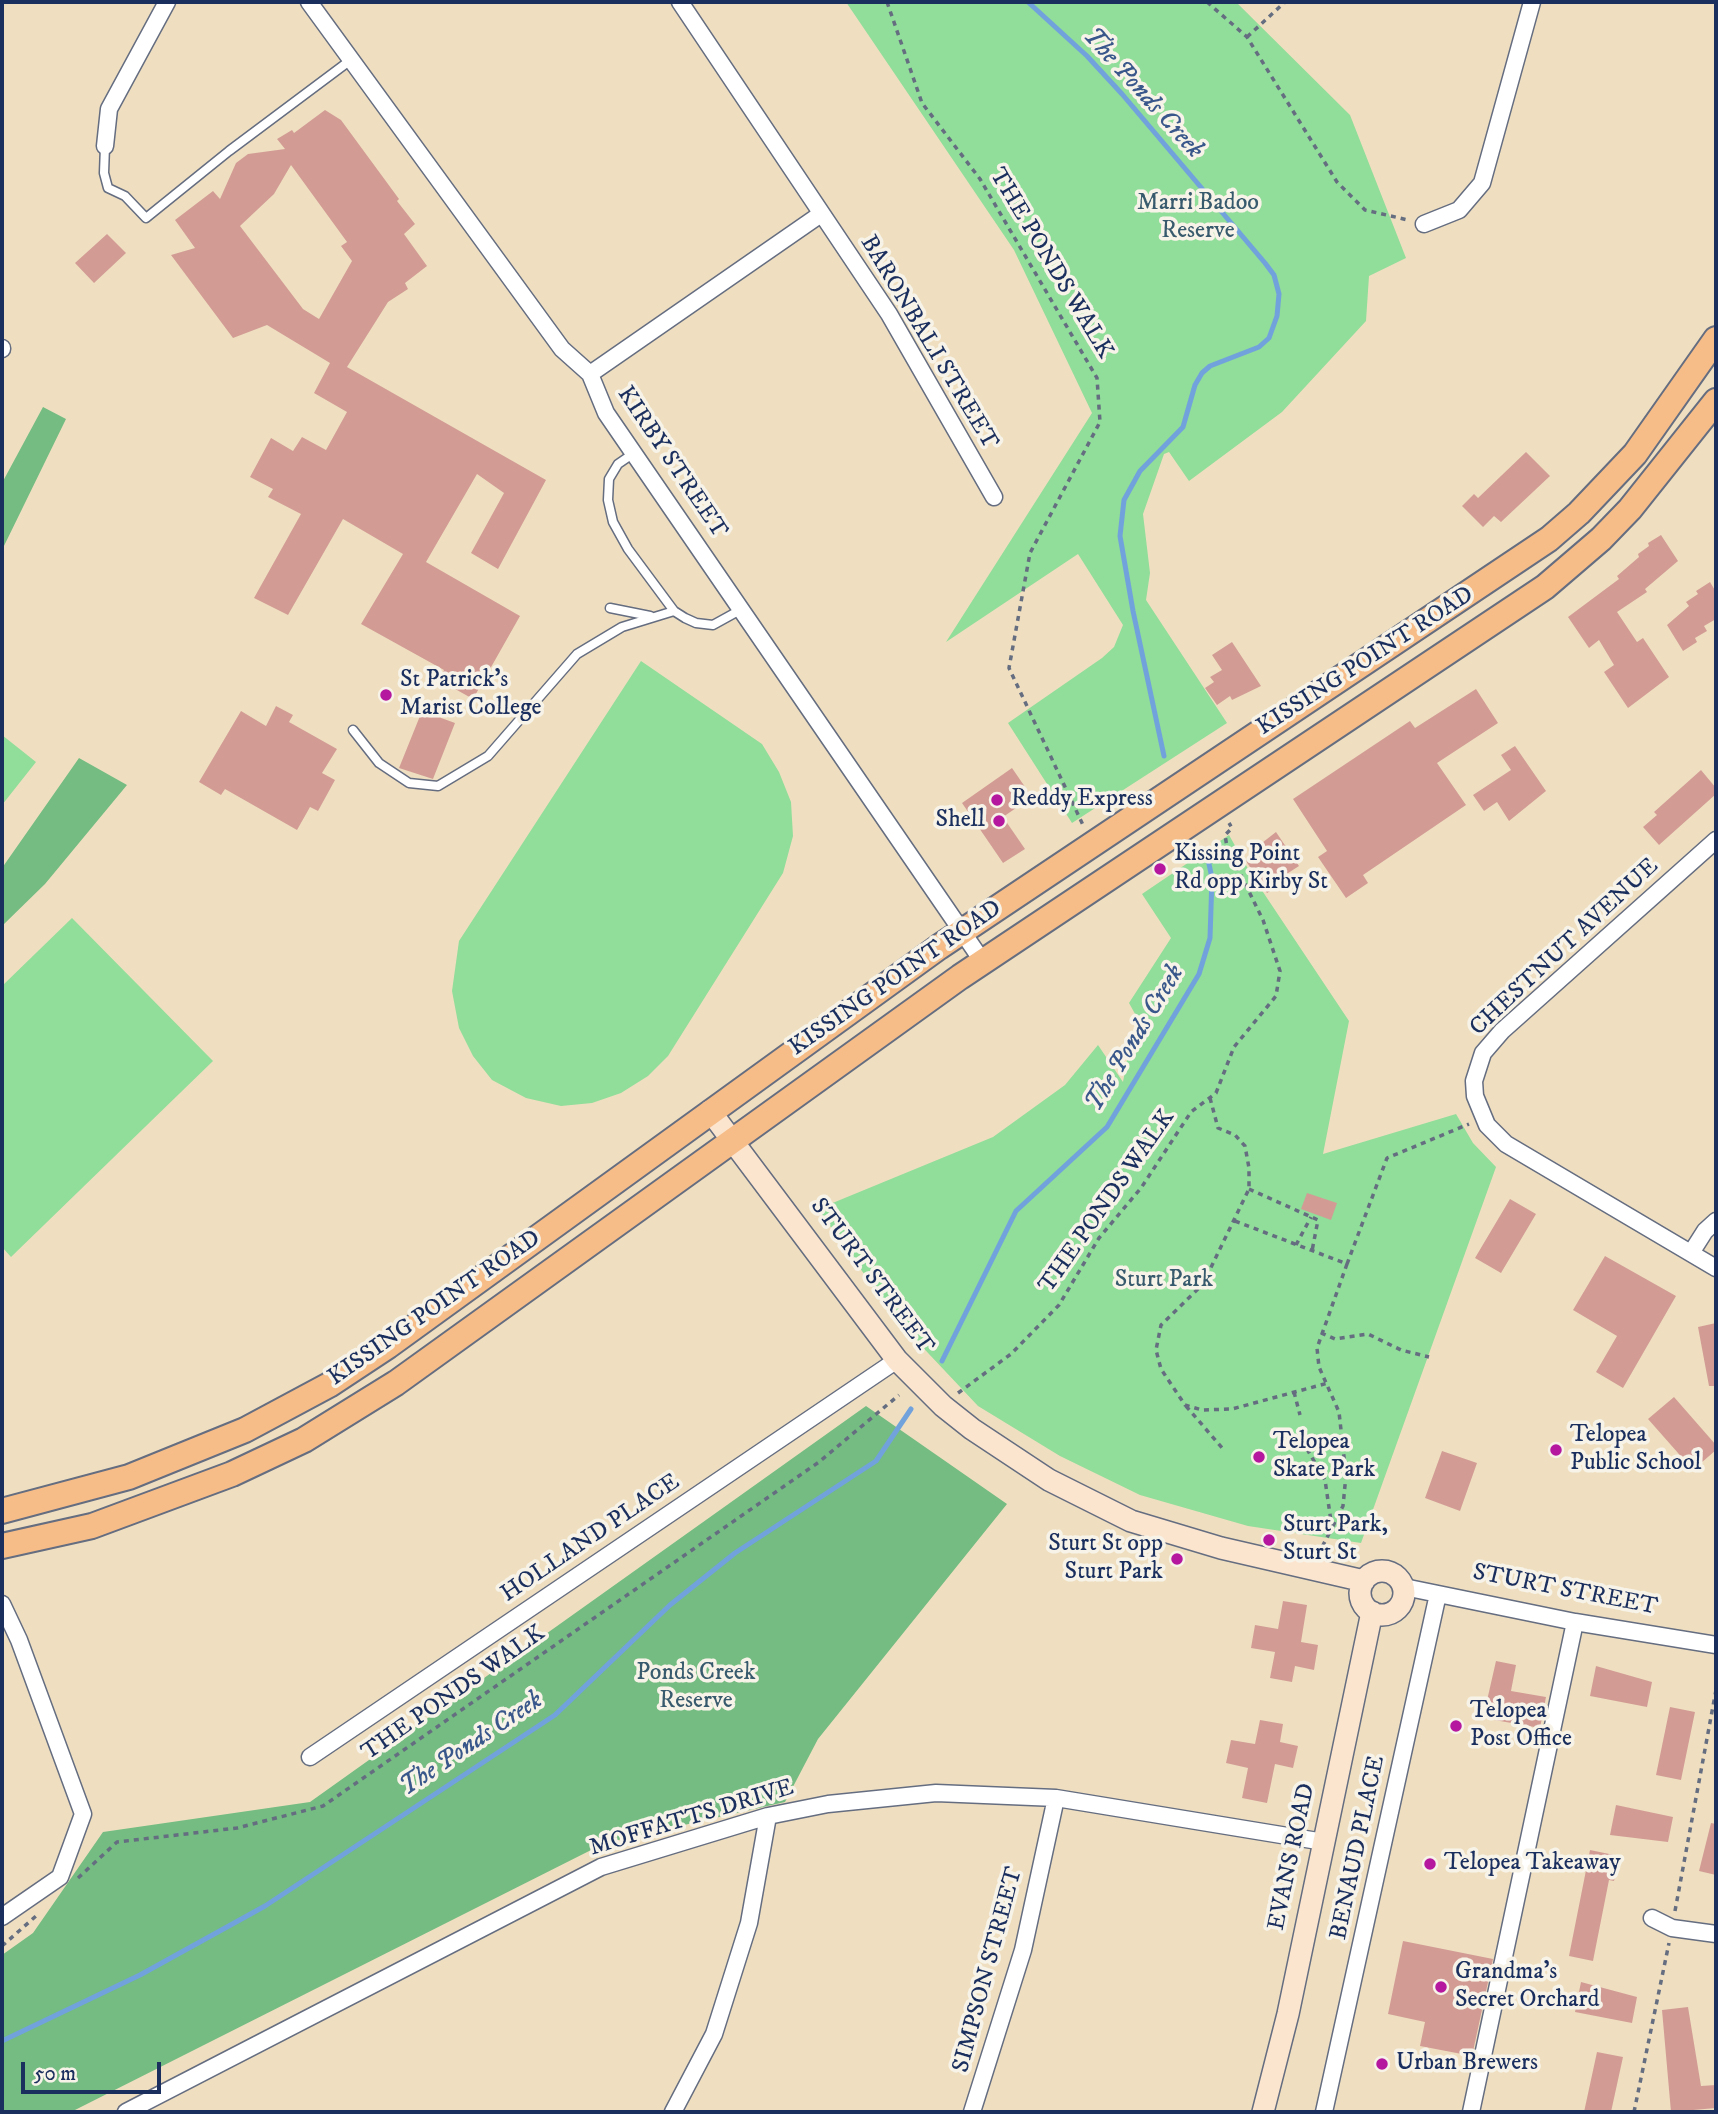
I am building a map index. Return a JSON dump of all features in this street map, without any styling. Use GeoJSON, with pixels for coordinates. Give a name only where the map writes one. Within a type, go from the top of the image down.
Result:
{"type":"FeatureCollection","features":[{"type":"Feature","properties":{"kind":"main road","name":"KISSING POINT ROAD"},"geometry":{"type":"LineString","coordinates":[[2,1511],[129,1477],[246,1430],[288,1409],[388,1346],[710,1111],[962,932],[1549,539],[1579,513],[1635,454],[1716,339]]}},
{"type":"Feature","properties":{"kind":"main road","name":"KISSING POINT ROAD"},"geometry":{"type":"LineString","coordinates":[[2,1546],[92,1526],[169,1500],[232,1474],[304,1440],[396,1383],[983,962],[1545,587],[1601,539],[1630,509],[1716,401]]}},
{"type":"Feature","properties":{"kind":"street"},"geometry":{"type":"LineString","coordinates":[[105,146],[109,109],[167,2]]}},
{"type":"Feature","properties":{"kind":"street","name":"KIRBY STREET"},"geometry":{"type":"LineString","coordinates":[[309,2],[562,349],[590,374],[600,404],[983,962]]}},
{"type":"Feature","properties":{"kind":"street","name":"BARONBALI STREET"},"geometry":{"type":"LineString","coordinates":[[680,2],[889,314],[994,496]]}},
{"type":"Feature","properties":{"kind":"street"},"geometry":{"type":"LineString","coordinates":[[1424,224],[1459,211],[1482,183],[1532,2]]}},
{"type":"Feature","properties":{"kind":"street"},"geometry":{"type":"LineString","coordinates":[[590,374],[821,214]]}},
{"type":"Feature","properties":{"kind":"street","name":"CHESTNUT AVENUE"},"geometry":{"type":"LineString","coordinates":[[1716,840],[1492,1041],[1476,1067],[1474,1081],[1475,1096],[1483,1118],[1506,1144],[1716,1268]]}},
{"type":"Feature","properties":{"kind":"street","name":"STURT STREET"},"geometry":{"type":"LineString","coordinates":[[710,1111],[897,1360],[972,1429],[1085,1500],[1131,1521],[1177,1536],[1364,1581]]}},
{"type":"Feature","properties":{"kind":"street"},"geometry":{"type":"LineString","coordinates":[[1691,1254],[1705,1231],[1716,1221]]}},
{"type":"Feature","properties":{"kind":"street","name":"HOLLAND PLACE"},"geometry":{"type":"LineString","coordinates":[[310,1757],[897,1360]]}},
{"type":"Feature","properties":{"kind":"street"},"geometry":{"type":"LineString","coordinates":[[1386,1571],[1397,1577],[1404,1587],[1403,1600],[1396,1610],[1384,1614],[1372,1612],[1361,1598],[1364,1581],[1374,1573],[1386,1571]]}},
{"type":"Feature","properties":{"kind":"street","name":"STURT STREET"},"geometry":{"type":"LineString","coordinates":[[1404,1587],[1575,1622],[1716,1645]]}},
{"type":"Feature","properties":{"kind":"street","name":"BENAUD PLACE"},"geometry":{"type":"LineString","coordinates":[[1324,2112],[1438,1594]]}},
{"type":"Feature","properties":{"kind":"street"},"geometry":{"type":"LineString","coordinates":[[2,1604],[19,1640],[83,1814],[60,1877],[2,1917]]}},
{"type":"Feature","properties":{"kind":"street","name":"EVANS ROAD"},"geometry":{"type":"LineString","coordinates":[[1263,2112],[1288,2014],[1372,1612]]}},
{"type":"Feature","properties":{"kind":"street"},"geometry":{"type":"LineString","coordinates":[[1471,2112],[1575,1622]]}},
{"type":"Feature","properties":{"kind":"street","name":"MOFFATTS DRIVE"},"geometry":{"type":"LineString","coordinates":[[126,2112],[601,1867],[768,1816],[828,1804],[936,1793],[1056,1798],[1324,1842]]}},
{"type":"Feature","properties":{"kind":"street","name":"SIMPSON STREET"},"geometry":{"type":"LineString","coordinates":[[972,2112],[1023,1950],[1056,1798]]}},
{"type":"Feature","properties":{"kind":"street"},"geometry":{"type":"LineString","coordinates":[[673,2112],[714,2034],[749,1923],[768,1816]]}},
{"type":"Feature","properties":{"kind":"street"},"geometry":{"type":"LineString","coordinates":[[1652,1919],[1672,1928],[1716,1934]]}},
{"type":"Feature","properties":{"kind":"lane"},"geometry":{"type":"LineString","coordinates":[[105,146],[104,173],[108,188],[125,196],[146,218],[229,151],[352,60]]}},
{"type":"Feature","properties":{"kind":"lane"},"geometry":{"type":"LineString","coordinates":[[635,453],[618,464],[609,479],[608,500],[613,522],[628,549],[674,611],[696,623],[713,625],[742,609]]}},
{"type":"Feature","properties":{"kind":"lane"},"geometry":{"type":"LineString","coordinates":[[610,608],[653,617]]}},
{"type":"Feature","properties":{"kind":"lane"},"geometry":{"type":"LineString","coordinates":[[353,730],[379,763],[409,783],[438,786],[488,756],[577,654],[622,627],[674,611]]}},
{"type":"Feature","properties":{"kind":"path","name":"THE PONDS WALK"},"geometry":{"type":"LineString","coordinates":[[887,2],[922,103],[980,179],[1097,378],[1100,422],[1030,553],[1009,668],[1083,825]]}},
{"type":"Feature","properties":{"kind":"path"},"geometry":{"type":"LineString","coordinates":[[1207,2],[1247,37],[1337,182],[1365,210],[1424,224]]}},
{"type":"Feature","properties":{"kind":"path"},"geometry":{"type":"LineString","coordinates":[[1247,37],[1285,2]]}},
{"type":"Feature","properties":{"kind":"path","name":"THE PONDS WALK"},"geometry":{"type":"LineString","coordinates":[[958,1393],[1011,1354],[1059,1305],[1099,1238],[1141,1188],[1191,1112],[1216,1093],[1234,1047],[1276,996],[1280,971],[1263,920],[1227,847],[1225,835],[1231,825]]}},
{"type":"Feature","properties":{"kind":"path"},"geometry":{"type":"LineString","coordinates":[[1210,1098],[1218,1128],[1235,1135],[1245,1146],[1248,1154],[1248,1189],[1203,1284],[1168,1315],[1157,1337],[1157,1360],[1185,1405],[1223,1449]]}},
{"type":"Feature","properties":{"kind":"path"},"geometry":{"type":"LineString","coordinates":[[1322,1547],[1343,1506],[1346,1475],[1339,1412],[1317,1357],[1321,1333],[1387,1158],[1483,1118]]}},
{"type":"Feature","properties":{"kind":"path"},"geometry":{"type":"LineString","coordinates":[[1248,1189],[1318,1220],[1312,1251]]}},
{"type":"Feature","properties":{"kind":"path"},"geometry":{"type":"LineString","coordinates":[[1296,1245],[1311,1217]]}},
{"type":"Feature","properties":{"kind":"path"},"geometry":{"type":"LineString","coordinates":[[1235,1221],[1347,1264]]}},
{"type":"Feature","properties":{"kind":"path"},"geometry":{"type":"LineString","coordinates":[[1321,1333],[1335,1339],[1368,1334],[1401,1350],[1429,1357]]}},
{"type":"Feature","properties":{"kind":"path"},"geometry":{"type":"LineString","coordinates":[[1185,1405],[1202,1410],[1223,1410],[1328,1383]]}},
{"type":"Feature","properties":{"kind":"path"},"geometry":{"type":"LineString","coordinates":[[1294,1392],[1300,1415]]}},
{"type":"Feature","properties":{"kind":"path","name":"THE PONDS WALK"},"geometry":{"type":"LineString","coordinates":[[68,1887],[117,1842],[237,1828],[323,1806],[819,1462],[899,1395]]}},
{"type":"Feature","properties":{"kind":"path"},"geometry":{"type":"LineString","coordinates":[[1307,1449],[1324,1476],[1332,1528]]}},
{"type":"Feature","properties":{"kind":"path"},"geometry":{"type":"LineString","coordinates":[[1634,2112],[1672,1928],[1716,1689]]}},
{"type":"Feature","properties":{"kind":"path"},"geometry":{"type":"LineString","coordinates":[[1343,1855],[1360,1858]]}},
{"type":"Feature","properties":{"kind":"path"},"geometry":{"type":"LineString","coordinates":[[2,1946],[38,1914]]}},
{"type":"Feature","properties":{"kind":"green space","name":"Marri Badoo Reserve"},"geometry":{"type":"Polygon","coordinates":[[[846,2],[1236,2],[1350,115],[1406,258],[1369,276],[1366,321],[1282,412],[1189,481],[1169,452],[1164,454],[1143,514],[1150,573],[1146,600],[1227,723],[1072,823],[1008,723],[1114,647],[1123,625],[1078,554],[946,642],[1092,413],[1014,250],[846,2]]]}},
{"type":"Feature","properties":{"kind":"green space"},"geometry":{"type":"Polygon","coordinates":[[[43,407],[66,419],[2,550],[2,483],[43,407]]]}},
{"type":"Feature","properties":{"kind":"green space"},"geometry":{"type":"Polygon","coordinates":[[[641,661],[762,744],[779,772],[791,802],[793,836],[783,873],[668,1056],[648,1076],[621,1093],[592,1103],[561,1106],[526,1098],[492,1080],[473,1056],[459,1028],[452,991],[459,941],[641,661]]]}},
{"type":"Feature","properties":{"kind":"green space"},"geometry":{"type":"Polygon","coordinates":[[[2,735],[36,762],[2,805],[2,735]]]}},
{"type":"Feature","properties":{"kind":"green space"},"geometry":{"type":"Polygon","coordinates":[[[79,758],[127,785],[45,884],[2,926],[2,868],[79,758]]]}},
{"type":"Feature","properties":{"kind":"green space","name":"Sturt Park"},"geometry":{"type":"Polygon","coordinates":[[[1229,835],[1251,874],[1349,1021],[1323,1154],[1456,1114],[1473,1143],[1496,1167],[1361,1543],[1248,1526],[1140,1495],[1060,1456],[978,1406],[896,1319],[818,1209],[993,1137],[1065,1085],[1098,1045],[1123,1082],[1129,1049],[1139,1021],[1129,1003],[1171,938],[1142,894],[1229,835]]]}},
{"type":"Feature","properties":{"kind":"green space"},"geometry":{"type":"Polygon","coordinates":[[[72,918],[213,1061],[11,1257],[2,1247],[2,986],[72,918]]]}},
{"type":"Feature","properties":{"kind":"green space","name":"Ponds Creek Reserve"},"geometry":{"type":"Polygon","coordinates":[[[866,1406],[1007,1504],[818,1739],[785,1802],[605,1843],[71,2112],[2,2112],[2,1955],[33,1933],[103,1832],[310,1802],[866,1406]]]}},
{"type":"Feature","properties":{"kind":"building"},"geometry":{"type":"Polygon","coordinates":[[[325,110],[341,120],[415,224],[404,234],[427,266],[405,283],[408,289],[388,302],[347,367],[546,480],[498,569],[471,553],[504,493],[477,474],[426,562],[520,616],[473,699],[439,680],[444,670],[361,624],[403,554],[343,519],[288,615],[254,598],[301,514],[268,497],[273,489],[250,477],[271,438],[293,451],[302,437],[326,450],[347,412],[314,393],[330,363],[267,325],[233,338],[171,255],[195,248],[175,220],[213,191],[220,199],[236,163],[248,154],[285,149],[277,139],[292,130],[294,133],[325,110]],[[291,165],[274,194],[240,226],[303,309],[319,319],[352,261],[341,246],[347,242],[291,165]]]}},
{"type":"Feature","properties":{"kind":"building"},"geometry":{"type":"Polygon","coordinates":[[[107,234],[126,253],[94,283],[75,263],[107,234]]]}},
{"type":"Feature","properties":{"kind":"building"},"geometry":{"type":"Polygon","coordinates":[[[1526,452],[1550,476],[1501,522],[1494,516],[1483,527],[1462,506],[1474,494],[1478,498],[1526,452]]]}},
{"type":"Feature","properties":{"kind":"building"},"geometry":{"type":"Polygon","coordinates":[[[1661,535],[1678,561],[1645,589],[1647,592],[1617,612],[1637,642],[1643,638],[1669,677],[1628,708],[1604,672],[1614,665],[1599,640],[1589,648],[1568,617],[1619,579],[1617,576],[1639,557],[1638,554],[1649,546],[1648,543],[1661,535]]]}},
{"type":"Feature","properties":{"kind":"building"},"geometry":{"type":"Polygon","coordinates":[[[1710,582],[1716,592],[1716,619],[1704,626],[1707,631],[1695,638],[1697,642],[1683,651],[1667,625],[1689,606],[1686,602],[1698,594],[1696,591],[1710,582]]]}},
{"type":"Feature","properties":{"kind":"building"},"geometry":{"type":"Polygon","coordinates":[[[1232,642],[1261,686],[1232,700],[1230,696],[1217,705],[1205,688],[1214,682],[1210,677],[1222,670],[1212,655],[1232,642]]]}},
{"type":"Feature","properties":{"kind":"building"},"geometry":{"type":"Polygon","coordinates":[[[1476,689],[1498,723],[1437,763],[1466,805],[1363,875],[1368,883],[1346,898],[1318,857],[1327,851],[1293,799],[1410,721],[1415,728],[1476,689]]]}},
{"type":"Feature","properties":{"kind":"building"},"geometry":{"type":"Polygon","coordinates":[[[276,706],[293,715],[289,722],[337,749],[322,773],[335,780],[318,811],[310,807],[297,830],[225,789],[221,795],[199,782],[241,711],[266,726],[276,706]]]}},
{"type":"Feature","properties":{"kind":"building"},"geometry":{"type":"Polygon","coordinates":[[[422,711],[455,723],[433,779],[399,768],[422,711]]]}},
{"type":"Feature","properties":{"kind":"building"},"geometry":{"type":"Polygon","coordinates":[[[1515,746],[1546,791],[1509,821],[1497,802],[1484,811],[1473,795],[1511,770],[1501,755],[1515,746]]]}},
{"type":"Feature","properties":{"kind":"building","name":"Reddy Express"},"geometry":{"type":"Polygon","coordinates":[[[1012,768],[1032,797],[1003,817],[1025,849],[1003,863],[962,803],[1012,768]]]}},
{"type":"Feature","properties":{"kind":"building"},"geometry":{"type":"Polygon","coordinates":[[[1701,770],[1716,788],[1716,794],[1659,845],[1643,827],[1657,815],[1654,812],[1701,770]]]}},
{"type":"Feature","properties":{"kind":"building"},"geometry":{"type":"Polygon","coordinates":[[[1276,832],[1299,866],[1282,877],[1285,882],[1267,893],[1246,861],[1261,851],[1258,846],[1276,832]]]}},
{"type":"Feature","properties":{"kind":"building"},"geometry":{"type":"Polygon","coordinates":[[[1307,1193],[1337,1203],[1331,1220],[1301,1209],[1307,1193]]]}},
{"type":"Feature","properties":{"kind":"building"},"geometry":{"type":"Polygon","coordinates":[[[1510,1199],[1536,1214],[1501,1273],[1475,1258],[1510,1199]]]}},
{"type":"Feature","properties":{"kind":"building"},"geometry":{"type":"Polygon","coordinates":[[[1605,1256],[1676,1296],[1623,1388],[1596,1372],[1617,1336],[1573,1310],[1605,1256]]]}},
{"type":"Feature","properties":{"kind":"building"},"geometry":{"type":"Polygon","coordinates":[[[1716,1323],[1716,1386],[1709,1386],[1698,1327],[1716,1323]]]}},
{"type":"Feature","properties":{"kind":"building"},"geometry":{"type":"Polygon","coordinates":[[[1674,1397],[1716,1445],[1716,1450],[1693,1470],[1648,1419],[1674,1397]]]}},
{"type":"Feature","properties":{"kind":"building"},"geometry":{"type":"Polygon","coordinates":[[[1442,1451],[1477,1463],[1460,1511],[1425,1498],[1442,1451]]]}},
{"type":"Feature","properties":{"kind":"building"},"geometry":{"type":"Polygon","coordinates":[[[1283,1601],[1307,1605],[1301,1642],[1318,1645],[1314,1670],[1295,1666],[1292,1682],[1270,1678],[1275,1652],[1251,1648],[1255,1625],[1278,1629],[1283,1601]]]}},
{"type":"Feature","properties":{"kind":"building"},"geometry":{"type":"Polygon","coordinates":[[[1496,1661],[1516,1665],[1511,1691],[1546,1697],[1540,1728],[1483,1718],[1496,1661]]]}},
{"type":"Feature","properties":{"kind":"building"},"geometry":{"type":"Polygon","coordinates":[[[1596,1666],[1652,1682],[1647,1707],[1590,1696],[1596,1666]]]}},
{"type":"Feature","properties":{"kind":"building"},"geometry":{"type":"Polygon","coordinates":[[[1670,1707],[1695,1712],[1681,1780],[1656,1775],[1670,1707]]]}},
{"type":"Feature","properties":{"kind":"building"},"geometry":{"type":"Polygon","coordinates":[[[1260,1720],[1283,1724],[1280,1742],[1298,1746],[1293,1768],[1275,1764],[1267,1803],[1242,1798],[1248,1768],[1226,1763],[1231,1740],[1255,1744],[1260,1720]]]}},
{"type":"Feature","properties":{"kind":"building"},"geometry":{"type":"Polygon","coordinates":[[[1616,1805],[1673,1817],[1668,1842],[1610,1835],[1616,1805]]]}},
{"type":"Feature","properties":{"kind":"building"},"geometry":{"type":"Polygon","coordinates":[[[1711,1823],[1716,1824],[1716,1875],[1699,1871],[1711,1823]]]}},
{"type":"Feature","properties":{"kind":"building"},"geometry":{"type":"Polygon","coordinates":[[[1590,1850],[1619,1856],[1614,1881],[1609,1880],[1593,1961],[1569,1956],[1590,1850]]]}},
{"type":"Feature","properties":{"kind":"building","name":"Grandma's Secret Orchard"},"geometry":{"type":"Polygon","coordinates":[[[1403,1941],[1493,1959],[1472,2056],[1420,2046],[1425,2022],[1388,2014],[1403,1941]]]}},
{"type":"Feature","properties":{"kind":"building"},"geometry":{"type":"Polygon","coordinates":[[[1581,1982],[1637,1997],[1632,2023],[1575,2012],[1581,1982]]]}},
{"type":"Feature","properties":{"kind":"building"},"geometry":{"type":"Polygon","coordinates":[[[1688,2007],[1701,2086],[1716,2085],[1716,2108],[1671,2112],[1662,2010],[1688,2007]]]}},
{"type":"Feature","properties":{"kind":"building"},"geometry":{"type":"Polygon","coordinates":[[[1597,2052],[1623,2057],[1611,2112],[1584,2112],[1597,2052]]]}},
{"type":"Feature","properties":{"kind":"waterway","name":"The Ponds Creek"},"geometry":{"type":"LineString","coordinates":[[1028,2],[1087,56],[1122,94],[1265,263],[1274,275],[1279,294],[1277,316],[1269,338],[1259,347],[1210,366],[1202,373],[1195,385],[1183,427],[1140,471],[1124,500],[1120,536],[1164,756]]}},
{"type":"Feature","properties":{"kind":"waterway","name":"The Ponds Creek"},"geometry":{"type":"LineString","coordinates":[[942,1361],[1016,1211],[1107,1127],[1199,974],[1210,938],[1212,878],[1206,850]]}},
{"type":"Feature","properties":{"kind":"waterway","name":"The Ponds Creek"},"geometry":{"type":"LineString","coordinates":[[2,2041],[140,1975],[265,1906],[555,1715],[670,1605],[735,1553],[876,1461],[911,1409]]}},
{"type":"Feature","properties":{"kind":"place","name":"St Patrick's Marist College"},"geometry":{"type":"Point","coordinates":[386,695]}},
{"type":"Feature","properties":{"kind":"place","name":"Reddy Express"},"geometry":{"type":"Point","coordinates":[997,800]}},
{"type":"Feature","properties":{"kind":"place","name":"Shell"},"geometry":{"type":"Point","coordinates":[999,821]}},
{"type":"Feature","properties":{"kind":"place","name":"Kissing Point Rd opp Kirby St"},"geometry":{"type":"Point","coordinates":[1160,869]}},
{"type":"Feature","properties":{"kind":"place","name":"Telopea Public School"},"geometry":{"type":"Point","coordinates":[1556,1450]}},
{"type":"Feature","properties":{"kind":"place","name":"Telopea Skate Park"},"geometry":{"type":"Point","coordinates":[1259,1457]}},
{"type":"Feature","properties":{"kind":"place","name":"Sturt Park, Sturt St"},"geometry":{"type":"Point","coordinates":[1269,1540]}},
{"type":"Feature","properties":{"kind":"place","name":"Sturt St opp Sturt Park"},"geometry":{"type":"Point","coordinates":[1177,1559]}},
{"type":"Feature","properties":{"kind":"place","name":"Telopea Post Office"},"geometry":{"type":"Point","coordinates":[1456,1726]}},
{"type":"Feature","properties":{"kind":"place","name":"Telopea Takeaway"},"geometry":{"type":"Point","coordinates":[1430,1864]}},
{"type":"Feature","properties":{"kind":"place","name":"Grandma's Secret Orchard"},"geometry":{"type":"Point","coordinates":[1441,1987]}},
{"type":"Feature","properties":{"kind":"place","name":"Urban Brewers"},"geometry":{"type":"Point","coordinates":[1382,2064]}}]}
